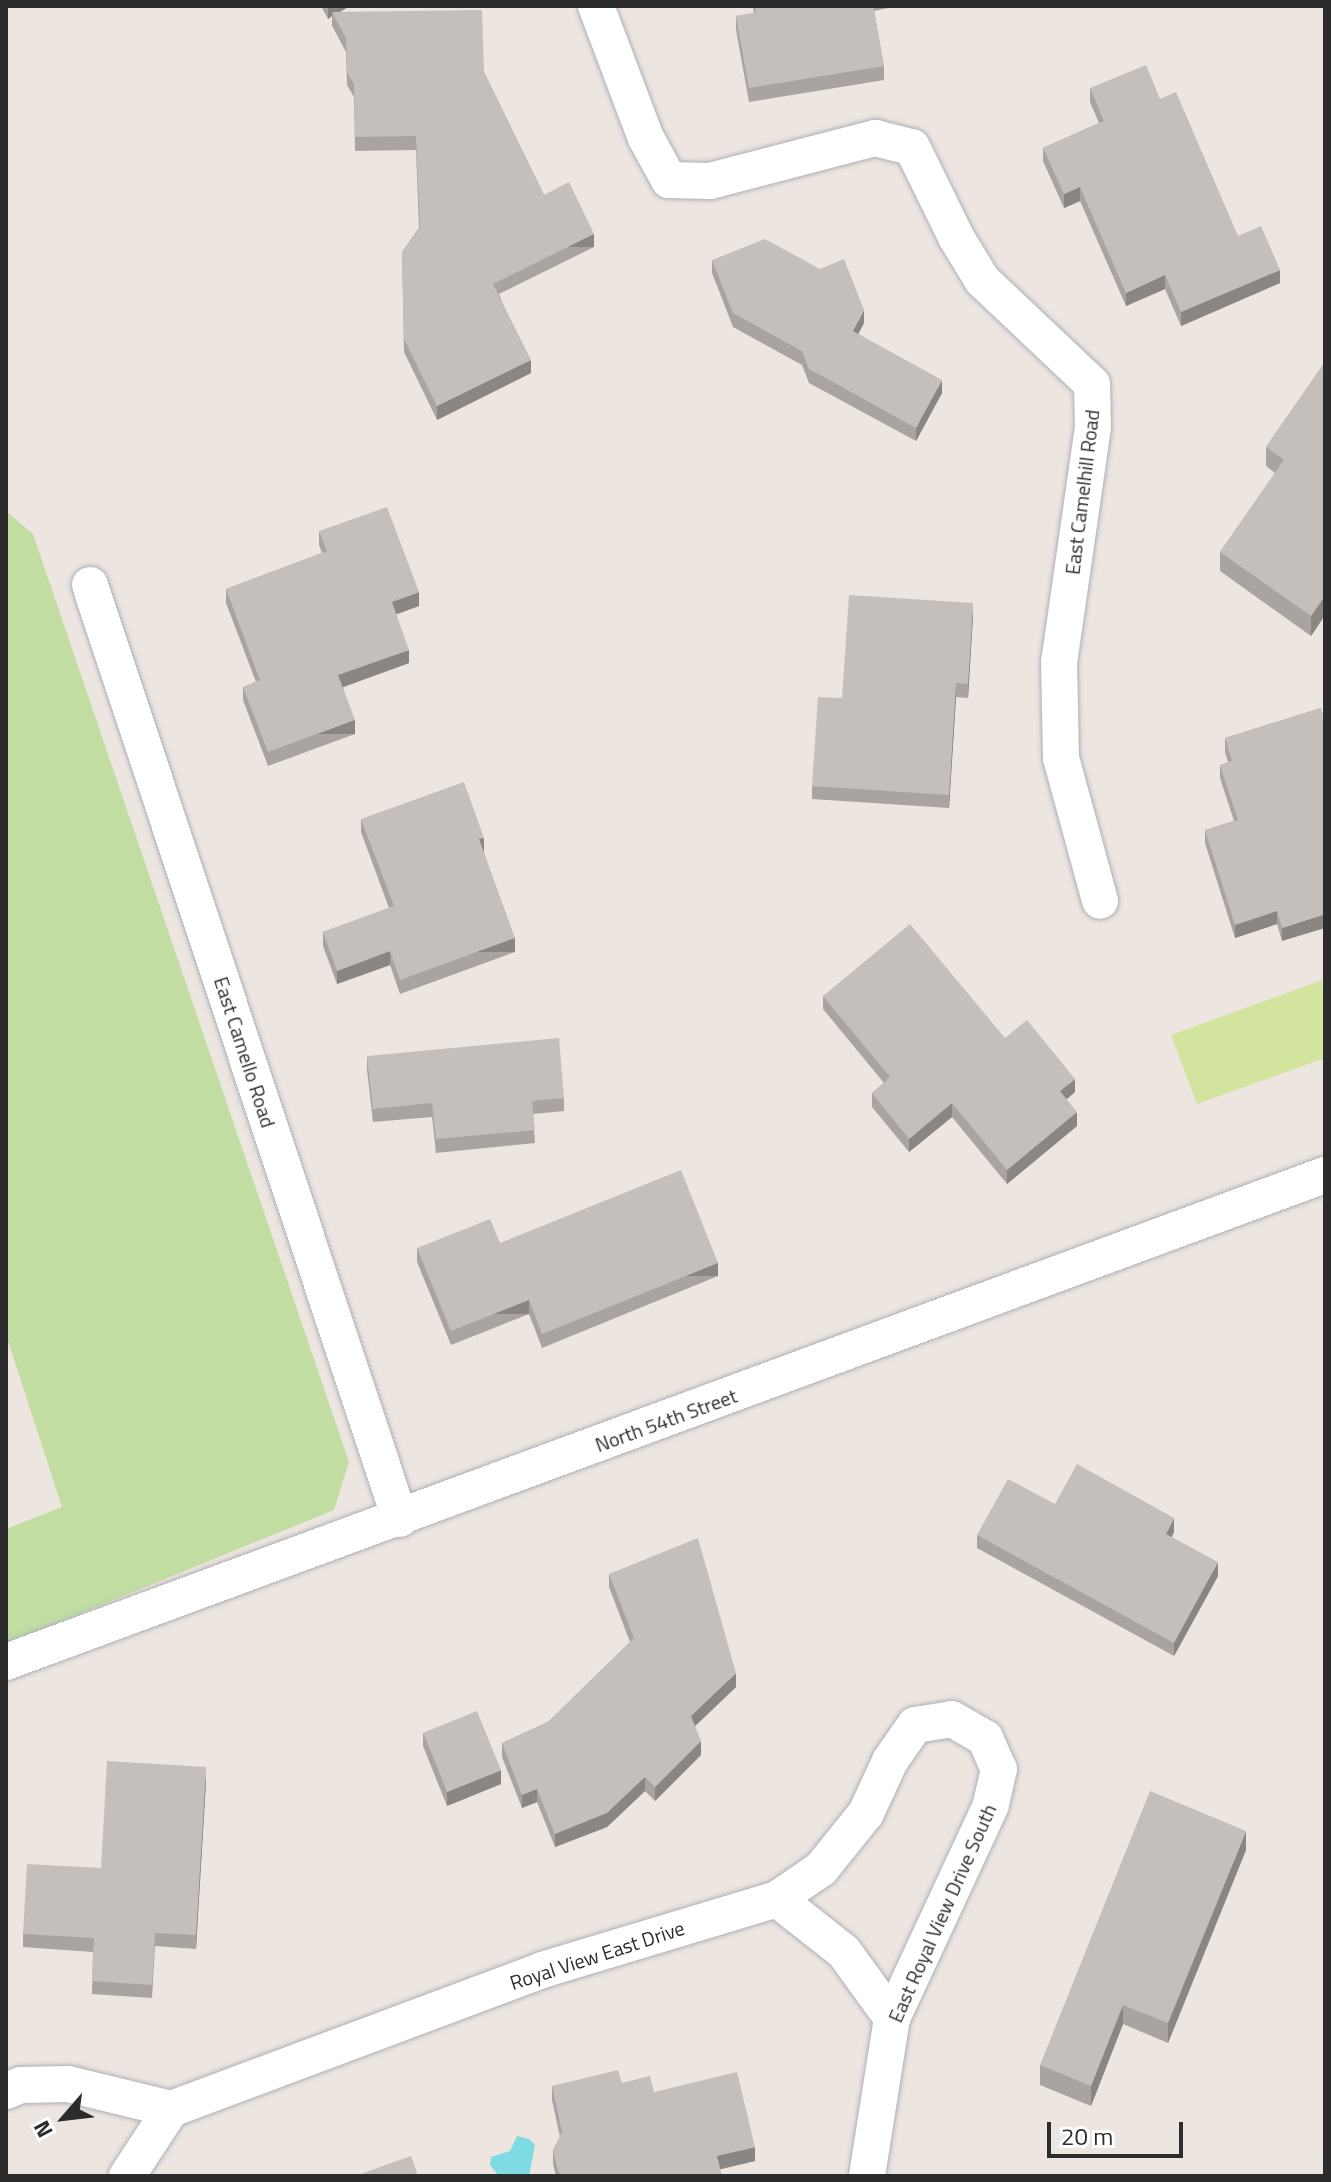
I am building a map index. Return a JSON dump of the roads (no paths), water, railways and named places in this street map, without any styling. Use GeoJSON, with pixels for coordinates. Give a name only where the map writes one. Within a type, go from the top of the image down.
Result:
{"type":"FeatureCollection","features":[{"type":"Feature","properties":{"kind":"street","name":"East Camelhill Road"},"geometry":{"type":"LineString","coordinates":[[596,6],[646,138],[669,180],[710,181],[875,138],[912,147],[956,237],[982,280],[1092,384],[1093,427],[1059,662],[1061,758],[1100,901]]}},
{"type":"Feature","properties":{"kind":"street","name":"East Camello Road"},"geometry":{"type":"LineString","coordinates":[[90,585],[400,1519]]}},
{"type":"Feature","properties":{"kind":"street","name":"North 54th Street"},"geometry":{"type":"LineString","coordinates":[[6,1662],[1325,1175]]}},
{"type":"Feature","properties":{"kind":"street","name":"Royal View East Drive"},"geometry":{"type":"LineString","coordinates":[[171,2109],[542,1970],[777,1899],[821,1869],[866,1813],[890,1761],[915,1725],[952,1719]]}},
{"type":"Feature","properties":{"kind":"street","name":"East Royal View Drive South"},"geometry":{"type":"LineString","coordinates":[[867,2176],[892,2018],[991,1805],[999,1769],[985,1738],[952,1719]]}},
{"type":"Feature","properties":{"kind":"street"},"geometry":{"type":"LineString","coordinates":[[777,1899],[844,1952],[892,2018]]}},
{"type":"Feature","properties":{"kind":"street"},"geometry":{"type":"LineString","coordinates":[[6,2091],[21,2085],[68,2084],[171,2109],[127,2176]]}},
{"type":"Feature","properties":{"kind":"water"},"geometry":{"type":"Polygon","coordinates":[[[517,2136],[529,2139],[535,2145],[529,2176],[499,2176],[490,2165],[491,2157],[510,2151],[517,2136]]]}}]}
